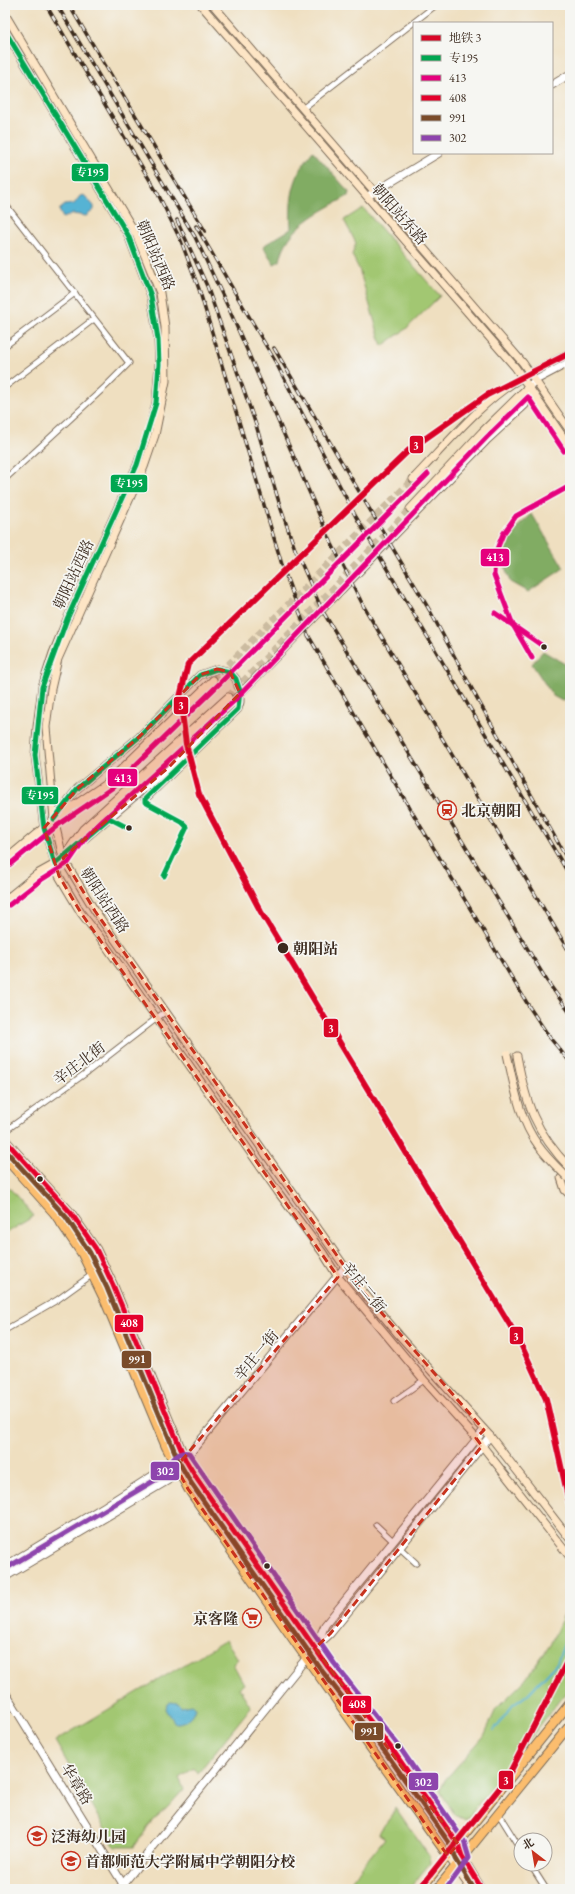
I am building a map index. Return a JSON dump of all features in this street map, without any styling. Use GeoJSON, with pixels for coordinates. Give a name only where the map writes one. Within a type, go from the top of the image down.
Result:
{"type":"FeatureCollection","features":[{"type":"Feature","properties":{"kind":"main road","name":"朝阳站东路"},"geometry":{"type":"LineString","coordinates":[[201,5],[524,377],[570,447]]}},
{"type":"Feature","properties":{"kind":"main road","name":"朝阳站东路"},"geometry":{"type":"LineString","coordinates":[[213,5],[531,372],[570,431]]}},
{"type":"Feature","properties":{"kind":"main road","name":"朝阳站西路"},"geometry":{"type":"LineString","coordinates":[[5,14],[136,234],[160,293],[165,328],[166,381],[155,436],[144,467],[58,659],[51,689],[46,727],[54,819],[63,858],[95,911],[166,1012]]}},
{"type":"Feature","properties":{"kind":"main road","name":"朝阳站西路"},"geometry":{"type":"LineString","coordinates":[[5,31],[128,235],[151,296],[158,339],[156,403],[139,459],[66,619],[42,687],[34,755],[44,828],[59,876],[81,913],[99,936],[156,1019]]}},
{"type":"Feature","properties":{"kind":"main road"},"geometry":{"type":"LineString","coordinates":[[413,479],[474,416],[511,384],[524,377]]}},
{"type":"Feature","properties":{"kind":"main road"},"geometry":{"type":"LineString","coordinates":[[410,509],[482,432],[529,386]]}},
{"type":"Feature","properties":{"kind":"main road"},"geometry":{"type":"LineString","coordinates":[[6,859],[54,819],[107,783],[213,680]]}},
{"type":"Feature","properties":{"kind":"main road"},"geometry":{"type":"LineString","coordinates":[[63,858],[83,829],[228,697]]}},
{"type":"Feature","properties":{"kind":"main road"},"geometry":{"type":"LineString","coordinates":[[5,900],[37,874],[55,864]]}},
{"type":"Feature","properties":{"kind":"main road","name":"辛庄二街"},"geometry":{"type":"LineString","coordinates":[[166,1012],[359,1287],[399,1335],[490,1436],[570,1539]]}},
{"type":"Feature","properties":{"kind":"main road","name":"辛庄二街"},"geometry":{"type":"LineString","coordinates":[[156,1019],[323,1253],[338,1277],[424,1380],[476,1438],[570,1557]]}},
{"type":"Feature","properties":{"kind":"main road"},"geometry":{"type":"LineString","coordinates":[[508,1054],[514,1087],[524,1119],[537,1144],[568,1178]]}},
{"type":"Feature","properties":{"kind":"main road"},"geometry":{"type":"LineString","coordinates":[[517,1056],[523,1089],[542,1134],[570,1168],[561,1178],[565,1190],[570,1195]]}},
{"type":"Feature","properties":{"kind":"main road"},"geometry":{"type":"LineString","coordinates":[[5,1140],[71,1213],[96,1249],[113,1285],[185,1459],[197,1479],[314,1648],[392,1749],[458,1844],[462,1856],[482,1889]]}},
{"type":"Feature","properties":{"kind":"main road"},"geometry":{"type":"LineString","coordinates":[[5,1158],[66,1228],[93,1274],[176,1466],[188,1489],[306,1658],[456,1865],[471,1889]]}},
{"type":"Feature","properties":{"kind":"main road"},"geometry":{"type":"LineString","coordinates":[[421,1889],[570,1703]]}},
{"type":"Feature","properties":{"kind":"main road"},"geometry":{"type":"LineString","coordinates":[[436,1889],[570,1724]]}},
{"type":"Feature","properties":{"kind":"street"},"geometry":{"type":"LineString","coordinates":[[414,22],[436,5]]}},
{"type":"Feature","properties":{"kind":"street"},"geometry":{"type":"LineString","coordinates":[[302,109],[413,23]]}},
{"type":"Feature","properties":{"kind":"street"},"geometry":{"type":"LineString","coordinates":[[553,83],[570,74]]}},
{"type":"Feature","properties":{"kind":"street"},"geometry":{"type":"LineString","coordinates":[[368,196],[437,154]]}},
{"type":"Feature","properties":{"kind":"street"},"geometry":{"type":"LineString","coordinates":[[5,204],[124,356],[128,365],[5,479]]}},
{"type":"Feature","properties":{"kind":"street"},"geometry":{"type":"LineString","coordinates":[[5,346],[75,293]]}},
{"type":"Feature","properties":{"kind":"street"},"geometry":{"type":"LineString","coordinates":[[5,387],[94,319]]}},
{"type":"Feature","properties":{"kind":"street"},"geometry":{"type":"LineString","coordinates":[[524,377],[570,353]]}},
{"type":"Feature","properties":{"kind":"street"},"geometry":{"type":"LineString","coordinates":[[55,864],[168,767],[486,441],[525,405],[529,386],[536,380],[570,362]]}},
{"type":"Feature","properties":{"kind":"street"},"geometry":{"type":"LineString","coordinates":[[54,819],[77,789],[139,737],[200,675],[217,669],[230,672],[236,679],[240,691],[240,702],[238,709],[145,799]]}},
{"type":"Feature","properties":{"kind":"street","name":"辛庄北街"},"geometry":{"type":"LineString","coordinates":[[5,1131],[86,1073],[166,1012]]}},
{"type":"Feature","properties":{"kind":"street","name":"辛庄一街"},"geometry":{"type":"LineString","coordinates":[[185,1459],[345,1267]]}},
{"type":"Feature","properties":{"kind":"street"},"geometry":{"type":"LineString","coordinates":[[5,1330],[57,1300],[93,1274]]}},
{"type":"Feature","properties":{"kind":"street"},"geometry":{"type":"LineString","coordinates":[[394,1401],[424,1380]]}},
{"type":"Feature","properties":{"kind":"street"},"geometry":{"type":"LineString","coordinates":[[314,1648],[325,1625],[484,1430]]}},
{"type":"Feature","properties":{"kind":"street"},"geometry":{"type":"LineString","coordinates":[[123,1887],[314,1648],[330,1634],[490,1436]]}},
{"type":"Feature","properties":{"kind":"street"},"geometry":{"type":"LineString","coordinates":[[5,1566],[160,1471],[176,1466],[185,1459]]}},
{"type":"Feature","properties":{"kind":"street"},"geometry":{"type":"LineString","coordinates":[[5,1577],[167,1481],[176,1466]]}},
{"type":"Feature","properties":{"kind":"street"},"geometry":{"type":"LineString","coordinates":[[376,1525],[393,1541]]}},
{"type":"Feature","properties":{"kind":"street"},"geometry":{"type":"LineString","coordinates":[[401,1548],[416,1563]]}},
{"type":"Feature","properties":{"kind":"street","name":"华章路"},"geometry":{"type":"LineString","coordinates":[[5,1692],[123,1887]]}},
{"type":"Feature","properties":{"kind":"street"},"geometry":{"type":"LineString","coordinates":[[498,1813],[513,1837]]}},
{"type":"Feature","properties":{"kind":"street"},"geometry":{"type":"LineString","coordinates":[[535,1872],[546,1889]]}},
{"type":"Feature","properties":{"kind":"highlighted area"},"geometry":{"type":"Polygon","coordinates":[[[217,669],[230,672],[240,693],[169,767],[63,858],[95,911],[359,1287],[484,1430],[476,1438],[482,1446],[330,1634],[315,1648],[458,1844],[448,1856],[188,1489],[176,1467],[338,1277],[81,913],[59,876],[44,828],[77,789],[139,737],[200,675],[217,669]]]}},
{"type":"Feature","properties":{"kind":"green space"},"geometry":{"type":"Polygon","coordinates":[[[313,151],[349,192],[348,196],[316,214],[297,229],[289,238],[280,261],[274,264],[263,246],[291,229],[291,207],[294,187],[301,169],[313,151]]]}},
{"type":"Feature","properties":{"kind":"green space"},"geometry":{"type":"Polygon","coordinates":[[[363,208],[440,296],[406,329],[382,346],[359,269],[352,255],[356,243],[344,220],[363,208]]]}},
{"type":"Feature","properties":{"kind":"green space"},"geometry":{"type":"Polygon","coordinates":[[[532,514],[564,568],[528,592],[510,582],[501,556],[511,533],[532,514]]]}},
{"type":"Feature","properties":{"kind":"green space"},"geometry":{"type":"Polygon","coordinates":[[[543,651],[570,667],[570,700],[562,701],[553,696],[532,664],[543,651]]]}},
{"type":"Feature","properties":{"kind":"green space"},"geometry":{"type":"Polygon","coordinates":[[[5,1183],[34,1216],[5,1234],[5,1183]]]}},
{"type":"Feature","properties":{"kind":"green space"},"geometry":{"type":"Polygon","coordinates":[[[570,1601],[570,1687],[466,1820],[455,1815],[440,1791],[445,1780],[484,1736],[496,1709],[525,1680],[550,1645],[570,1601]]]}},
{"type":"Feature","properties":{"kind":"green space"},"geometry":{"type":"Polygon","coordinates":[[[226,1640],[238,1659],[233,1664],[244,1684],[239,1688],[251,1707],[198,1773],[194,1768],[179,1778],[184,1789],[167,1808],[154,1819],[134,1847],[115,1847],[55,1741],[226,1640]]]}},
{"type":"Feature","properties":{"kind":"green space"},"geometry":{"type":"Polygon","coordinates":[[[395,1807],[429,1856],[430,1863],[409,1889],[344,1889],[385,1838],[379,1834],[392,1815],[395,1807]]]}},
{"type":"Feature","properties":{"kind":"water"},"geometry":{"type":"Polygon","coordinates":[[[84,195],[94,206],[94,210],[86,216],[73,214],[63,218],[59,210],[65,205],[74,204],[80,196],[84,195]]]}},
{"type":"Feature","properties":{"kind":"water"},"geometry":{"type":"Polygon","coordinates":[[[170,1702],[178,1703],[181,1707],[191,1705],[195,1707],[193,1713],[185,1721],[175,1723],[166,1709],[167,1704],[170,1702]]]}},
{"type":"Feature","properties":{"kind":"waterway"},"geometry":{"type":"LineString","coordinates":[[494,1730],[513,1705],[527,1695],[557,1663],[564,1644],[570,1636]]}},
{"type":"Feature","properties":{"kind":"tunnel"},"geometry":{"type":"LineString","coordinates":[[213,680],[413,479]]}},
{"type":"Feature","properties":{"kind":"tunnel"},"geometry":{"type":"LineString","coordinates":[[228,697],[410,509]]}},
{"type":"Feature","properties":{"kind":"railway"},"geometry":{"type":"LineString","coordinates":[[46,5],[158,194],[181,241],[199,289],[283,568],[308,635],[530,1008],[550,1038],[570,1062]]}},
{"type":"Feature","properties":{"kind":"railway"},"geometry":{"type":"LineString","coordinates":[[57,5],[195,237],[229,309],[332,544],[364,607],[570,953]]}},
{"type":"Feature","properties":{"kind":"railway"},"geometry":{"type":"LineString","coordinates":[[69,5],[205,231]]}},
{"type":"Feature","properties":{"kind":"railway"},"geometry":{"type":"LineString","coordinates":[[177,220],[207,286],[256,425],[281,509],[295,549],[322,610],[547,981],[570,1013]]}},
{"type":"Feature","properties":{"kind":"railway"},"geometry":{"type":"LineString","coordinates":[[196,226],[275,361],[356,517],[570,876]]}},
{"type":"Feature","properties":{"kind":"railway"},"geometry":{"type":"LineString","coordinates":[[274,348],[430,611],[570,864]]}},
{"type":"Feature","properties":{"kind":"metro line","name":"3"},"geometry":{"type":"LineString","coordinates":[[570,353],[487,395],[409,450],[188,664],[180,697],[186,744],[199,794],[261,912],[519,1340],[546,1399],[570,1506]]}},
{"type":"Feature","properties":{"kind":"metro line","name":"3"},"geometry":{"type":"LineString","coordinates":[[419,1889],[506,1780],[570,1656]]}},
{"type":"Feature","properties":{"kind":"transit line","name":"专195"},"geometry":{"type":"LineString","coordinates":[[5,31],[128,235],[151,296],[158,339],[159,364],[156,403],[137,465],[67,619],[42,687],[35,755],[44,828],[55,864],[109,818],[130,829]]}},
{"type":"Feature","properties":{"kind":"transit line","name":"413"},"geometry":{"type":"LineString","coordinates":[[9,905],[41,880],[68,863],[88,834],[233,702],[487,437],[528,397],[564,451]]}},
{"type":"Feature","properties":{"kind":"transit line","name":"413"},"geometry":{"type":"LineString","coordinates":[[9,865],[58,825],[112,788],[218,685],[428,474]]}},
{"type":"Feature","properties":{"kind":"transit line","name":"413"},"geometry":{"type":"LineString","coordinates":[[532,658],[513,625],[494,575],[495,554],[503,534],[516,516],[570,486]]}},
{"type":"Feature","properties":{"kind":"transit line","name":"413"},"geometry":{"type":"LineString","coordinates":[[495,613],[544,647]]}},
{"type":"Feature","properties":{"kind":"transit line","name":"专195"},"geometry":{"type":"LineString","coordinates":[[54,819],[77,789],[139,737],[200,675],[217,669],[230,672],[236,679],[240,691],[238,709],[145,799],[145,802],[182,822],[187,827],[164,876]]}},
{"type":"Feature","properties":{"kind":"transit line","name":"408"},"geometry":{"type":"LineString","coordinates":[[5,1140],[71,1213],[96,1249],[113,1285],[185,1459],[197,1479],[328,1667],[392,1749],[458,1844],[462,1856],[482,1889]]}},
{"type":"Feature","properties":{"kind":"transit line","name":"991"},"geometry":{"type":"LineString","coordinates":[[5,1150],[66,1217],[90,1253],[107,1288],[179,1462],[191,1483],[322,1671],[386,1753],[452,1847],[456,1859],[474,1889]]}},
{"type":"Feature","properties":{"kind":"transit line","name":"302"},"geometry":{"type":"LineString","coordinates":[[5,1569],[162,1476],[177,1456],[185,1452],[189,1453],[334,1663],[398,1745],[464,1841],[469,1858],[446,1889]]}},
{"type":"Feature","properties":{"kind":"place","name":"北京朝阳"},"geometry":{"type":"Point","coordinates":[447,810]}},
{"type":"Feature","properties":{"kind":"place","name":"朝阳站"},"geometry":{"type":"Point","coordinates":[283,948]}},
{"type":"Feature","properties":{"kind":"place","name":"京客隆"},"geometry":{"type":"Point","coordinates":[252,1618]}},
{"type":"Feature","properties":{"kind":"place","name":"泛海幼儿园"},"geometry":{"type":"Point","coordinates":[37,1836]}},
{"type":"Feature","properties":{"kind":"place","name":"首都师范大学附属中学朝阳分校"},"geometry":{"type":"Point","coordinates":[71,1861]}}]}
